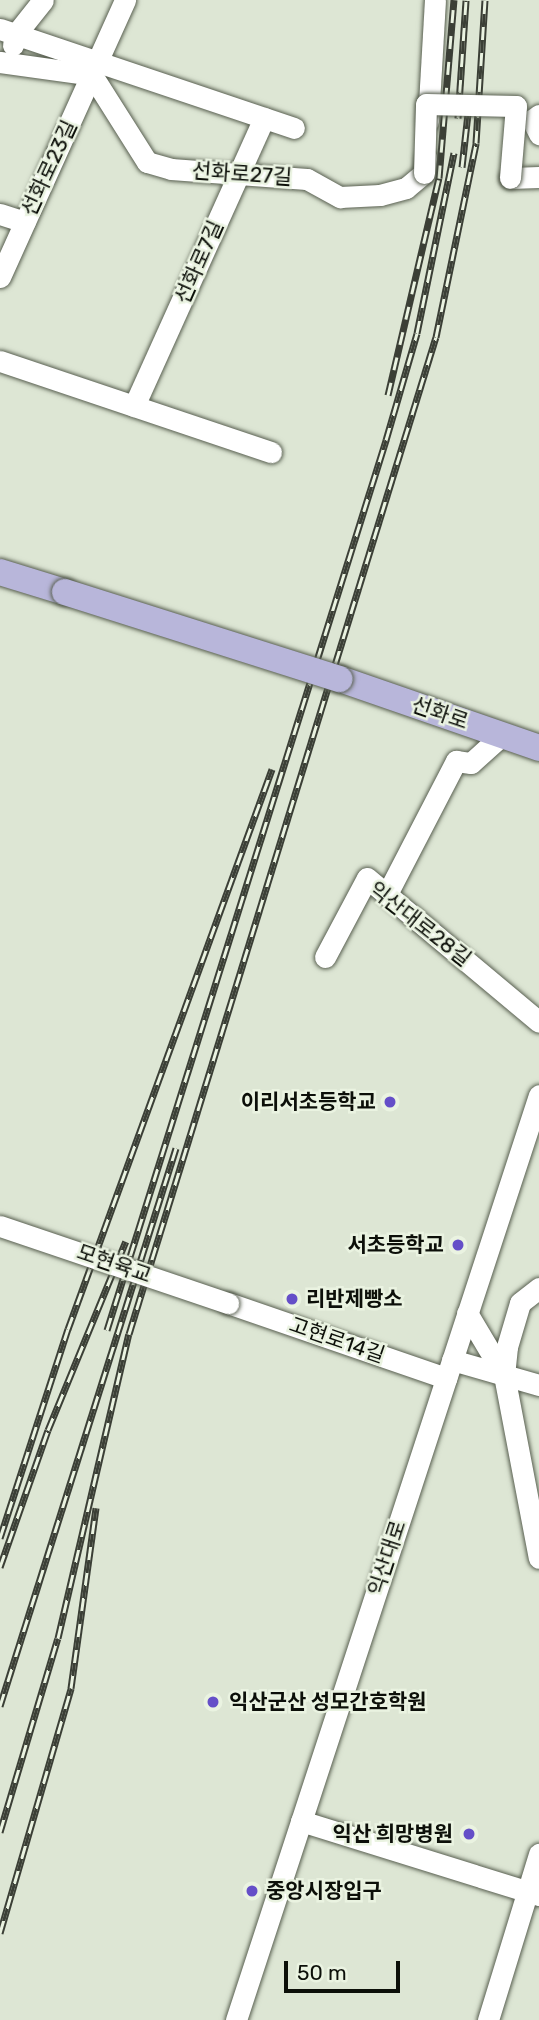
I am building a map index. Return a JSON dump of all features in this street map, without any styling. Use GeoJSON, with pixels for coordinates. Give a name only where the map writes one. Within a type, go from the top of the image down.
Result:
{"type":"FeatureCollection","features":[{"type":"Feature","properties":{"kind":"main road","name":"선화로"},"geometry":{"type":"LineString","coordinates":[[0,572],[340,679],[537,747]]}},
{"type":"Feature","properties":{"kind":"street"},"geometry":{"type":"LineString","coordinates":[[43,0],[8,31],[3,67],[95,67]]}},
{"type":"Feature","properties":{"kind":"street","name":"선화로23길"},"geometry":{"type":"LineString","coordinates":[[0,277],[124,0]]}},
{"type":"Feature","properties":{"kind":"street"},"geometry":{"type":"LineString","coordinates":[[424,173],[435,0]]}},
{"type":"Feature","properties":{"kind":"street"},"geometry":{"type":"LineString","coordinates":[[8,31],[95,67],[294,128]]}},
{"type":"Feature","properties":{"kind":"street","name":"선화로27길"},"geometry":{"type":"LineString","coordinates":[[95,67],[147,162],[238,174],[307,179],[340,197],[380,195],[406,188],[424,173]]}},
{"type":"Feature","properties":{"kind":"street"},"geometry":{"type":"LineString","coordinates":[[424,173],[426,104],[516,106],[510,178],[539,177]]}},
{"type":"Feature","properties":{"kind":"street"},"geometry":{"type":"LineString","coordinates":[[539,115],[532,120],[539,134]]}},
{"type":"Feature","properties":{"kind":"street","name":"선화로7길"},"geometry":{"type":"LineString","coordinates":[[134,406],[264,118]]}},
{"type":"Feature","properties":{"kind":"street"},"geometry":{"type":"LineString","coordinates":[[0,214],[25,222]]}},
{"type":"Feature","properties":{"kind":"street"},"geometry":{"type":"LineString","coordinates":[[0,361],[271,452]]}},
{"type":"Feature","properties":{"kind":"street"},"geometry":{"type":"LineString","coordinates":[[387,894],[456,761],[471,763],[502,735]]}},
{"type":"Feature","properties":{"kind":"street","name":"익산대로28길"},"geometry":{"type":"LineString","coordinates":[[325,957],[367,878],[539,1022]]}},
{"type":"Feature","properties":{"kind":"street","name":"익산대로"},"geometry":{"type":"LineString","coordinates":[[236,2020],[539,1095]]}},
{"type":"Feature","properties":{"kind":"street","name":"모현육교"},"geometry":{"type":"LineString","coordinates":[[0,1226],[228,1303]]}},
{"type":"Feature","properties":{"kind":"street"},"geometry":{"type":"LineString","coordinates":[[539,1288],[520,1303],[506,1347],[504,1375],[539,1558]]}},
{"type":"Feature","properties":{"kind":"street","name":"고현로14길"},"geometry":{"type":"LineString","coordinates":[[228,1303],[449,1369],[504,1375],[539,1385]]}},
{"type":"Feature","properties":{"kind":"street"},"geometry":{"type":"LineString","coordinates":[[467,1313],[504,1375]]}},
{"type":"Feature","properties":{"kind":"street"},"geometry":{"type":"LineString","coordinates":[[300,1821],[534,1893]]}},
{"type":"Feature","properties":{"kind":"street"},"geometry":{"type":"LineString","coordinates":[[488,2020],[534,1893],[539,1854]]}},
{"type":"Feature","properties":{"kind":"railway"},"geometry":{"type":"LineString","coordinates":[[388,395],[439,178],[454,0]]}},
{"type":"Feature","properties":{"kind":"railway"},"geometry":{"type":"LineString","coordinates":[[458,118],[466,0]]}},
{"type":"Feature","properties":{"kind":"railway"},"geometry":{"type":"LineString","coordinates":[[0,1832],[58,1638],[129,1334],[436,337],[476,143],[485,0]]}},
{"type":"Feature","properties":{"kind":"railway"},"geometry":{"type":"LineString","coordinates":[[462,167],[469,105]]}},
{"type":"Feature","properties":{"kind":"railway"},"geometry":{"type":"LineString","coordinates":[[107,1330],[386,440],[417,333],[454,153]]}},
{"type":"Feature","properties":{"kind":"railway"},"geometry":{"type":"LineString","coordinates":[[0,1538],[68,1329],[272,769]]}},
{"type":"Feature","properties":{"kind":"railway"},"geometry":{"type":"LineString","coordinates":[[0,1706],[176,1148]]}},
{"type":"Feature","properties":{"kind":"railway"},"geometry":{"type":"LineString","coordinates":[[0,1567],[48,1430],[126,1241]]}},
{"type":"Feature","properties":{"kind":"railway"},"geometry":{"type":"LineString","coordinates":[[0,1933],[71,1688],[96,1508]]}},
{"type":"Feature","properties":{"kind":"place","name":"이리서초등학교"},"geometry":{"type":"Point","coordinates":[390,1102]}},
{"type":"Feature","properties":{"kind":"place","name":"서초등학교"},"geometry":{"type":"Point","coordinates":[458,1245]}},
{"type":"Feature","properties":{"kind":"place","name":"리반제빵소"},"geometry":{"type":"Point","coordinates":[292,1299]}},
{"type":"Feature","properties":{"kind":"place","name":"익산군산 성모간호학원"},"geometry":{"type":"Point","coordinates":[213,1702]}},
{"type":"Feature","properties":{"kind":"place","name":"익산 희망병원"},"geometry":{"type":"Point","coordinates":[469,1834]}},
{"type":"Feature","properties":{"kind":"place","name":"중앙시장입구"},"geometry":{"type":"Point","coordinates":[252,1891]}}]}
